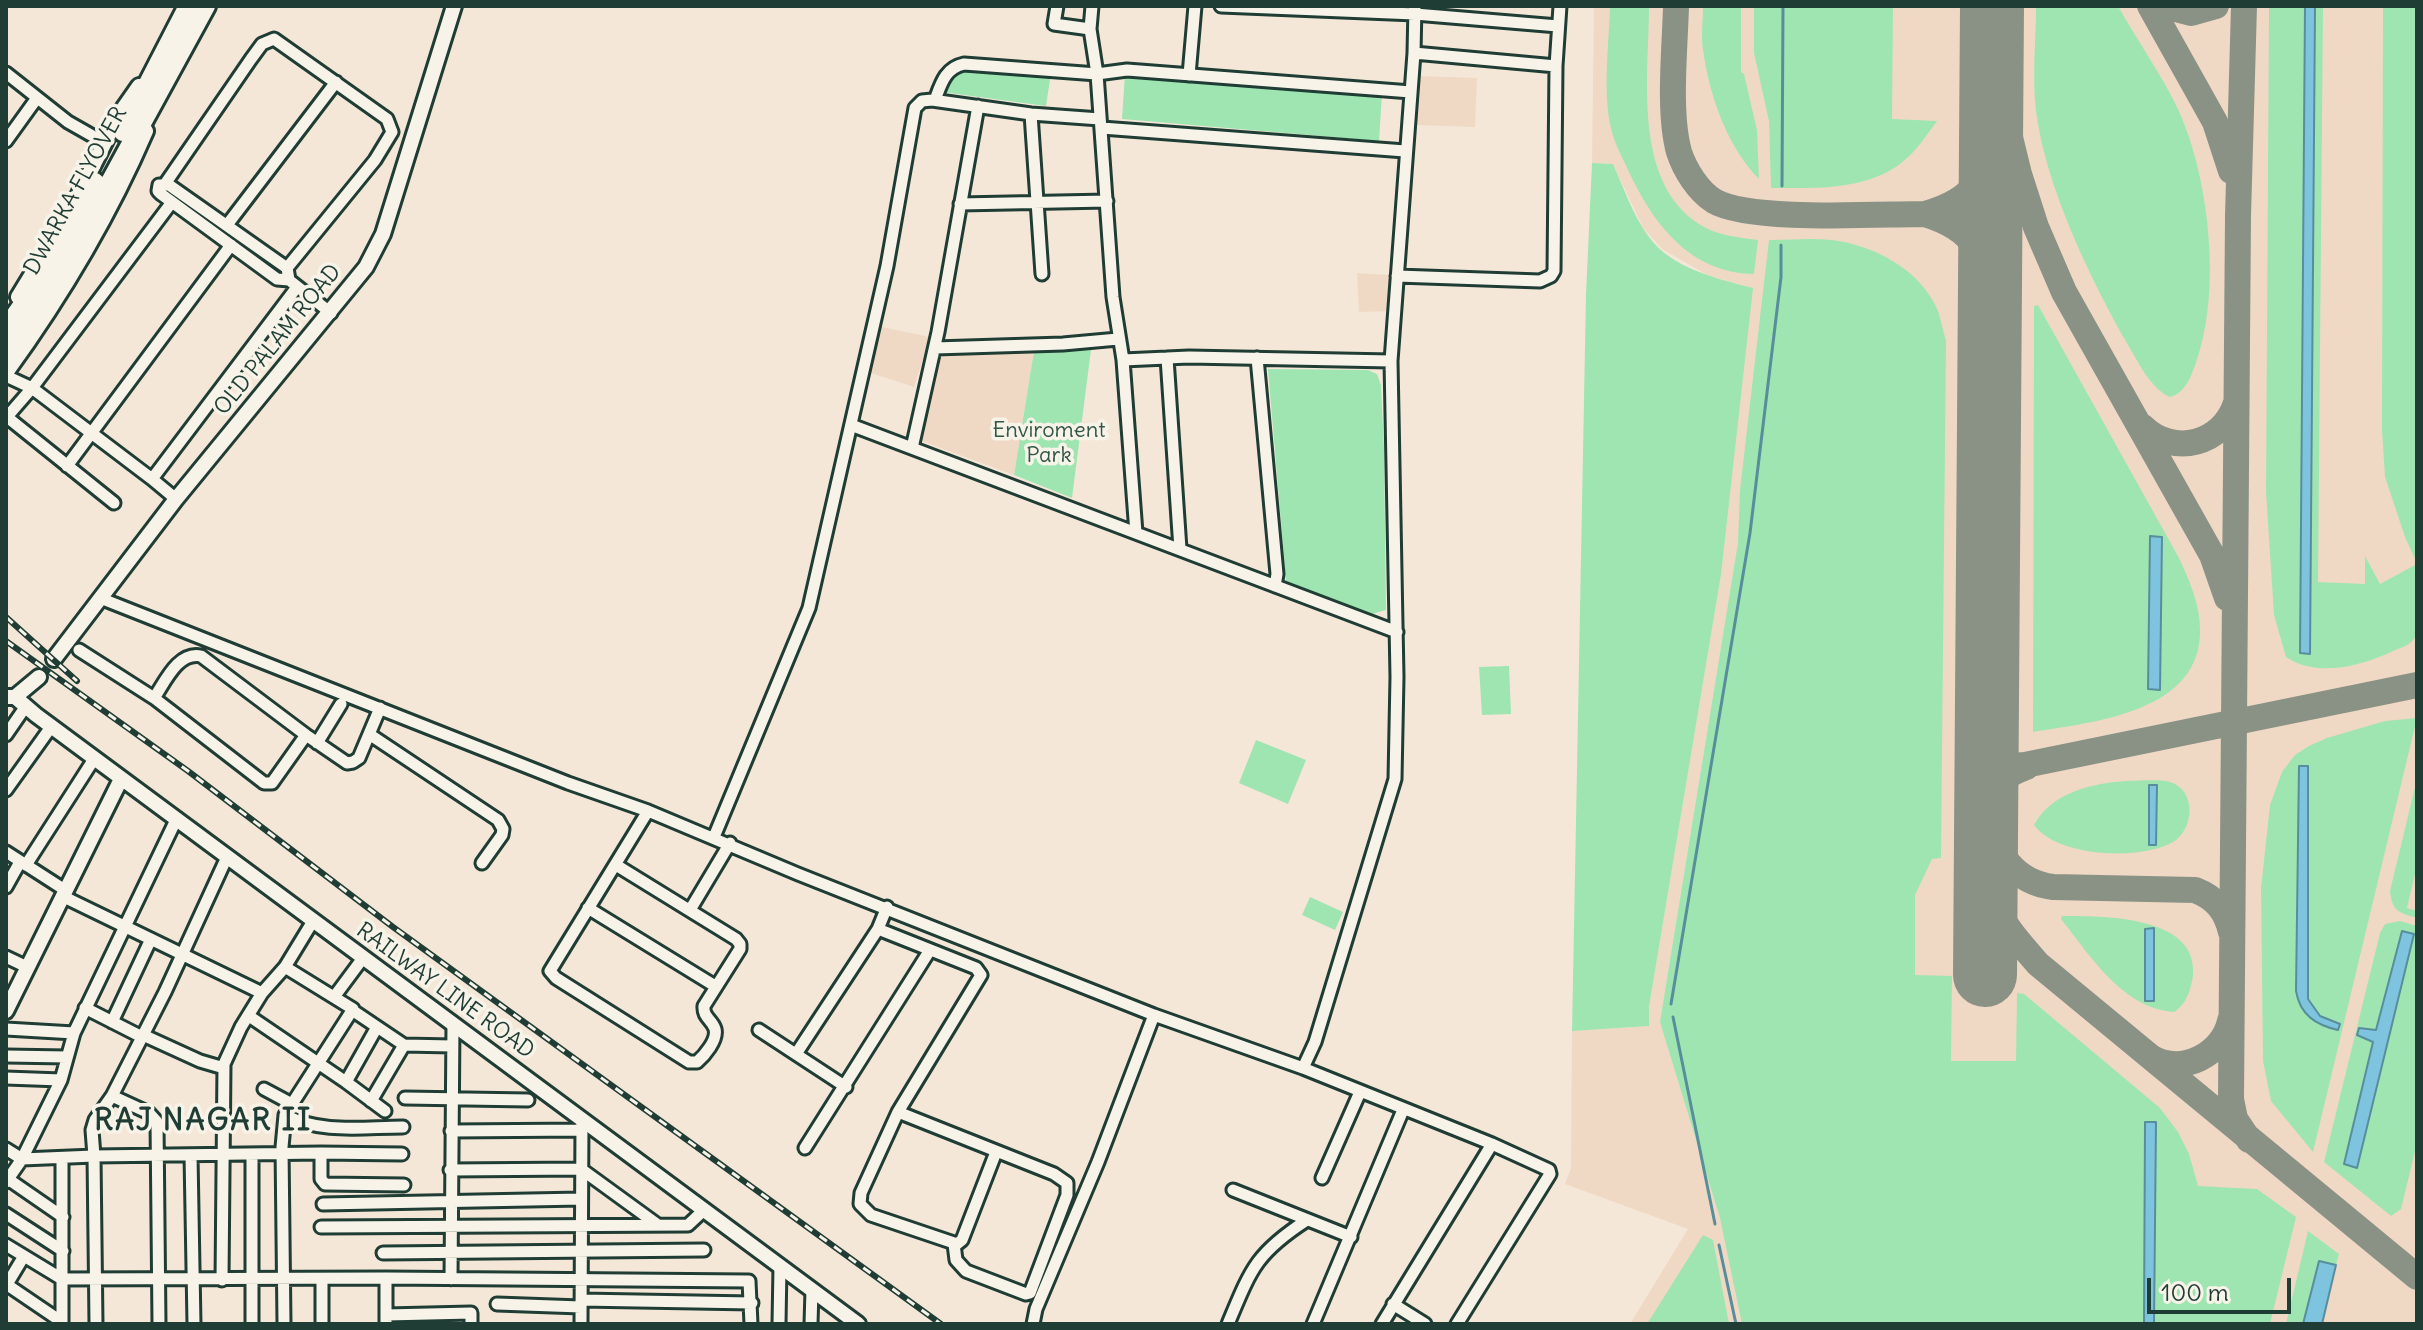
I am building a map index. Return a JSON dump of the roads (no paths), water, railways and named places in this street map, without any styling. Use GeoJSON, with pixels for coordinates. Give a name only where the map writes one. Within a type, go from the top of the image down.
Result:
{"type":"FeatureCollection","features":[{"type":"Feature","properties":{"kind":"main road"},"geometry":{"type":"LineString","coordinates":[[175,48],[188,6]]}},
{"type":"Feature","properties":{"kind":"main road"},"geometry":{"type":"LineString","coordinates":[[175,48],[206,6]]}},
{"type":"Feature","properties":{"kind":"main road","name":"DWARKA FLYOVER"},"geometry":{"type":"LineString","coordinates":[[6,328],[44,274],[175,48]]}},
{"type":"Feature","properties":{"kind":"main road","name":"DWARKA FLYOVER"},"geometry":{"type":"LineString","coordinates":[[6,351],[57,279],[152,90]]}},
{"type":"Feature","properties":{"kind":"street","name":"OLD PALAM ROAD"},"geometry":{"type":"LineString","coordinates":[[54,659],[176,499],[366,267],[383,234],[454,6]]}},
{"type":"Feature","properties":{"kind":"street"},"geometry":{"type":"LineString","coordinates":[[1057,6],[1054,24],[1090,29]]}},
{"type":"Feature","properties":{"kind":"street"},"geometry":{"type":"LineString","coordinates":[[1092,6],[1090,29],[1097,74],[1136,533]]}},
{"type":"Feature","properties":{"kind":"street"},"geometry":{"type":"LineString","coordinates":[[1189,75],[1195,6]]}},
{"type":"Feature","properties":{"kind":"street"},"geometry":{"type":"LineString","coordinates":[[1221,6],[1415,10],[1558,26]]}},
{"type":"Feature","properties":{"kind":"street"},"geometry":{"type":"LineString","coordinates":[[1397,276],[1540,281],[1551,276],[1554,271],[1556,66],[1560,6]]}},
{"type":"Feature","properties":{"kind":"street"},"geometry":{"type":"LineString","coordinates":[[1303,1068],[1315,1042],[1395,779],[1397,632],[1391,361],[1415,10]]}},
{"type":"Feature","properties":{"kind":"street"},"geometry":{"type":"LineString","coordinates":[[152,479],[392,132],[387,119],[274,39],[262,44],[165,184]]}},
{"type":"Feature","properties":{"kind":"street"},"geometry":{"type":"LineString","coordinates":[[6,313],[71,210],[118,116],[175,48]]}},
{"type":"Feature","properties":{"kind":"street"},"geometry":{"type":"LineString","coordinates":[[175,48],[139,148],[90,247],[48,316],[6,375],[32,388],[176,499]]}},
{"type":"Feature","properties":{"kind":"street"},"geometry":{"type":"LineString","coordinates":[[1414,53],[1556,66]]}},
{"type":"Feature","properties":{"kind":"street"},"geometry":{"type":"LineString","coordinates":[[935,100],[947,74],[959,64],[1097,74],[1127,70],[1411,92]]}},
{"type":"Feature","properties":{"kind":"street"},"geometry":{"type":"LineString","coordinates":[[6,73],[68,122],[105,143]]}},
{"type":"Feature","properties":{"kind":"street"},"geometry":{"type":"LineString","coordinates":[[227,225],[336,82]]}},
{"type":"Feature","properties":{"kind":"street"},"geometry":{"type":"LineString","coordinates":[[6,141],[37,98]]}},
{"type":"Feature","properties":{"kind":"street"},"geometry":{"type":"LineString","coordinates":[[714,837],[809,608],[887,266],[917,104],[935,100],[1101,123],[1405,151]]}},
{"type":"Feature","properties":{"kind":"street"},"geometry":{"type":"LineString","coordinates":[[912,448],[932,367],[978,106]]}},
{"type":"Feature","properties":{"kind":"street"},"geometry":{"type":"LineString","coordinates":[[1031,114],[1042,274]]}},
{"type":"Feature","properties":{"kind":"street"},"geometry":{"type":"LineString","coordinates":[[291,278],[277,279],[158,191],[159,185],[165,184],[227,225],[291,278],[331,313]]}},
{"type":"Feature","properties":{"kind":"street"},"geometry":{"type":"LineString","coordinates":[[960,204],[1107,201]]}},
{"type":"Feature","properties":{"kind":"street"},"geometry":{"type":"LineString","coordinates":[[114,503],[6,418],[172,202]]}},
{"type":"Feature","properties":{"kind":"street"},"geometry":{"type":"LineString","coordinates":[[67,466],[231,245]]}},
{"type":"Feature","properties":{"kind":"street"},"geometry":{"type":"LineString","coordinates":[[935,348],[1118,339]]}},
{"type":"Feature","properties":{"kind":"street"},"geometry":{"type":"LineString","coordinates":[[1167,358],[1180,549]]}},
{"type":"Feature","properties":{"kind":"street"},"geometry":{"type":"LineString","coordinates":[[1123,360],[1257,358],[1391,361]]}},
{"type":"Feature","properties":{"kind":"street"},"geometry":{"type":"LineString","coordinates":[[1257,358],[1277,574],[1275,586]]}},
{"type":"Feature","properties":{"kind":"street"},"geometry":{"type":"LineString","coordinates":[[851,425],[1397,632]]}},
{"type":"Feature","properties":{"kind":"street"},"geometry":{"type":"LineString","coordinates":[[100,598],[568,783],[730,843],[798,874],[1154,1015],[1303,1068],[1492,1144],[1551,1172],[1457,1324]]}},
{"type":"Feature","properties":{"kind":"street"},"geometry":{"type":"LineString","coordinates":[[79,650],[154,698],[264,783],[272,783],[306,735]]}},
{"type":"Feature","properties":{"kind":"street"},"geometry":{"type":"LineString","coordinates":[[154,698],[179,663],[189,655],[196,655],[344,762],[359,758],[380,708]]}},
{"type":"Feature","properties":{"kind":"street"},"geometry":{"type":"LineString","coordinates":[[6,735],[16,700],[39,677]]}},
{"type":"Feature","properties":{"kind":"street","name":"RAILWAY LINE ROAD"},"geometry":{"type":"LineString","coordinates":[[16,700],[453,1024],[582,1125],[704,1210],[858,1324]]}},
{"type":"Feature","properties":{"kind":"street"},"geometry":{"type":"LineString","coordinates":[[317,743],[341,704]]}},
{"type":"Feature","properties":{"kind":"street"},"geometry":{"type":"LineString","coordinates":[[6,790],[51,727]]}},
{"type":"Feature","properties":{"kind":"street"},"geometry":{"type":"LineString","coordinates":[[369,734],[498,820],[503,829],[502,835],[482,863]]}},
{"type":"Feature","properties":{"kind":"street"},"geometry":{"type":"LineString","coordinates":[[6,887],[94,759]]}},
{"type":"Feature","properties":{"kind":"street"},"geometry":{"type":"LineString","coordinates":[[7,1004],[121,779]]}},
{"type":"Feature","properties":{"kind":"street"},"geometry":{"type":"LineString","coordinates":[[616,865],[740,944],[703,1012],[714,1026],[714,1038],[699,1061],[689,1062],[551,973],[552,965],[648,811]]}},
{"type":"Feature","properties":{"kind":"street"},"geometry":{"type":"LineString","coordinates":[[63,1217],[7,1181],[22,1159],[61,1080],[74,1033],[85,1008],[176,820]]}},
{"type":"Feature","properties":{"kind":"street"},"geometry":{"type":"LineString","coordinates":[[690,910],[730,843]]}},
{"type":"Feature","properties":{"kind":"street"},"geometry":{"type":"LineString","coordinates":[[6,852],[64,893],[124,926],[262,993]]}},
{"type":"Feature","properties":{"kind":"street"},"geometry":{"type":"LineString","coordinates":[[96,1324],[93,1125],[143,1036],[227,857]]}},
{"type":"Feature","properties":{"kind":"street"},"geometry":{"type":"LineString","coordinates":[[796,1054],[878,929],[887,907]]}},
{"type":"Feature","properties":{"kind":"street"},"geometry":{"type":"LineString","coordinates":[[588,908],[715,986]]}},
{"type":"Feature","properties":{"kind":"street"},"geometry":{"type":"LineString","coordinates":[[222,1280],[224,1068],[228,1052],[262,993],[285,967],[313,921]]}},
{"type":"Feature","properties":{"kind":"street"},"geometry":{"type":"LineString","coordinates":[[878,929],[976,968],[981,975],[898,1112],[861,1193],[860,1204],[871,1215],[954,1244],[962,1240],[996,1152]]}},
{"type":"Feature","properties":{"kind":"street"},"geometry":{"type":"LineString","coordinates":[[112,1022],[151,939]]}},
{"type":"Feature","properties":{"kind":"street"},"geometry":{"type":"LineString","coordinates":[[805,1148],[930,950]]}},
{"type":"Feature","properties":{"kind":"street"},"geometry":{"type":"LineString","coordinates":[[6,957],[27,967]]}},
{"type":"Feature","properties":{"kind":"street"},"geometry":{"type":"LineString","coordinates":[[334,997],[363,958]]}},
{"type":"Feature","properties":{"kind":"street"},"geometry":{"type":"LineString","coordinates":[[285,967],[404,1045],[452,1046]]}},
{"type":"Feature","properties":{"kind":"street"},"geometry":{"type":"LineString","coordinates":[[85,1008],[200,1061],[224,1068]]}},
{"type":"Feature","properties":{"kind":"street"},"geometry":{"type":"LineString","coordinates":[[284,1324],[282,1153],[285,1115],[352,1010]]}},
{"type":"Feature","properties":{"kind":"street"},"geometry":{"type":"LineString","coordinates":[[1033,1324],[1036,1309],[1098,1162],[1154,1015]]}},
{"type":"Feature","properties":{"kind":"street"},"geometry":{"type":"LineString","coordinates":[[249,1016],[385,1111]]}},
{"type":"Feature","properties":{"kind":"street"},"geometry":{"type":"LineString","coordinates":[[451,1279],[453,1024]]}},
{"type":"Feature","properties":{"kind":"street"},"geometry":{"type":"LineString","coordinates":[[346,1082],[377,1027]]}},
{"type":"Feature","properties":{"kind":"street"},"geometry":{"type":"LineString","coordinates":[[6,1029],[74,1033]]}},
{"type":"Feature","properties":{"kind":"street"},"geometry":{"type":"LineString","coordinates":[[759,1030],[846,1087]]}},
{"type":"Feature","properties":{"kind":"street"},"geometry":{"type":"LineString","coordinates":[[371,1101],[404,1045]]}},
{"type":"Feature","properties":{"kind":"street"},"geometry":{"type":"LineString","coordinates":[[6,1056],[67,1057]]}},
{"type":"Feature","properties":{"kind":"street"},"geometry":{"type":"LineString","coordinates":[[6,1078],[61,1080]]}},
{"type":"Feature","properties":{"kind":"street"},"geometry":{"type":"LineString","coordinates":[[264,1089],[292,1104]]}},
{"type":"Feature","properties":{"kind":"street"},"geometry":{"type":"LineString","coordinates":[[1322,1178],[1360,1092]]}},
{"type":"Feature","properties":{"kind":"street"},"geometry":{"type":"LineString","coordinates":[[112,1096],[149,1113],[155,1119],[159,1324]]}},
{"type":"Feature","properties":{"kind":"street"},"geometry":{"type":"LineString","coordinates":[[405,1098],[528,1100]]}},
{"type":"Feature","properties":{"kind":"street"},"geometry":{"type":"LineString","coordinates":[[1313,1324],[1403,1110]]}},
{"type":"Feature","properties":{"kind":"street"},"geometry":{"type":"LineString","coordinates":[[898,1112],[1059,1176],[1068,1185],[1032,1292],[1026,1294],[966,1271],[958,1264],[954,1244]]}},
{"type":"Feature","properties":{"kind":"street"},"geometry":{"type":"LineString","coordinates":[[285,1115],[316,1127],[403,1127]]}},
{"type":"Feature","properties":{"kind":"street"},"geometry":{"type":"LineString","coordinates":[[451,1131],[582,1125],[581,1324]]}},
{"type":"Feature","properties":{"kind":"street"},"geometry":{"type":"LineString","coordinates":[[1382,1324],[1492,1144]]}},
{"type":"Feature","properties":{"kind":"street"},"geometry":{"type":"LineString","coordinates":[[6,1149],[22,1159],[282,1153],[402,1154]]}},
{"type":"Feature","properties":{"kind":"street"},"geometry":{"type":"LineString","coordinates":[[321,1153],[321,1179],[325,1184],[404,1185]]}},
{"type":"Feature","properties":{"kind":"street"},"geometry":{"type":"LineString","coordinates":[[252,1154],[252,1324]]}},
{"type":"Feature","properties":{"kind":"street"},"geometry":{"type":"LineString","coordinates":[[191,1155],[194,1324]]}},
{"type":"Feature","properties":{"kind":"street"},"geometry":{"type":"LineString","coordinates":[[62,1158],[62,1323]]}},
{"type":"Feature","properties":{"kind":"street"},"geometry":{"type":"LineString","coordinates":[[450,1170],[581,1169],[658,1225]]}},
{"type":"Feature","properties":{"kind":"street"},"geometry":{"type":"LineString","coordinates":[[1233,1190],[1351,1237]]}},
{"type":"Feature","properties":{"kind":"street"},"geometry":{"type":"LineString","coordinates":[[323,1204],[581,1199]]}},
{"type":"Feature","properties":{"kind":"street"},"geometry":{"type":"LineString","coordinates":[[321,1227],[692,1224],[704,1210]]}},
{"type":"Feature","properties":{"kind":"street"},"geometry":{"type":"LineString","coordinates":[[6,1214],[63,1251]]}},
{"type":"Feature","properties":{"kind":"street"},"geometry":{"type":"LineString","coordinates":[[1228,1324],[1249,1275],[1262,1255],[1277,1240],[1307,1220]]}},
{"type":"Feature","properties":{"kind":"street"},"geometry":{"type":"LineString","coordinates":[[6,1245],[62,1279],[749,1281],[751,1324]]}},
{"type":"Feature","properties":{"kind":"street"},"geometry":{"type":"LineString","coordinates":[[383,1253],[704,1250]]}},
{"type":"Feature","properties":{"kind":"street"},"geometry":{"type":"LineString","coordinates":[[24,1256],[6,1285],[62,1323]]}},
{"type":"Feature","properties":{"kind":"street"},"geometry":{"type":"LineString","coordinates":[[779,1324],[780,1266]]}},
{"type":"Feature","properties":{"kind":"street"},"geometry":{"type":"LineString","coordinates":[[386,1278],[386,1320],[439,1319],[471,1313],[471,1324]]}},
{"type":"Feature","properties":{"kind":"street"},"geometry":{"type":"LineString","coordinates":[[322,1280],[322,1324]]}},
{"type":"Feature","properties":{"kind":"street"},"geometry":{"type":"LineString","coordinates":[[811,1324],[812,1290]]}},
{"type":"Feature","properties":{"kind":"street"},"geometry":{"type":"LineString","coordinates":[[497,1304],[752,1303]]}},
{"type":"Feature","properties":{"kind":"street"},"geometry":{"type":"LineString","coordinates":[[1393,1304],[1425,1324]]}},
{"type":"Feature","properties":{"kind":"water"},"geometry":{"type":"Polygon","coordinates":[[[2305,6],[2315,6],[2310,654],[2300,653],[2305,6]]]}},
{"type":"Feature","properties":{"kind":"water"},"geometry":{"type":"Polygon","coordinates":[[[2150,536],[2162,537],[2160,690],[2148,689],[2150,536]]]}},
{"type":"Feature","properties":{"kind":"water"},"geometry":{"type":"Polygon","coordinates":[[[2299,766],[2308,766],[2308,999],[2320,1016],[2340,1024],[2338,1030],[2310,1018],[2301,1007],[2296,991],[2299,766]]]}},
{"type":"Feature","properties":{"kind":"water"},"geometry":{"type":"Polygon","coordinates":[[[2149,785],[2157,785],[2156,845],[2149,845],[2149,785]]]}},
{"type":"Feature","properties":{"kind":"water"},"geometry":{"type":"Polygon","coordinates":[[[2154,928],[2154,1001],[2145,1001],[2145,929],[2154,928]]]}},
{"type":"Feature","properties":{"kind":"water"},"geometry":{"type":"Polygon","coordinates":[[[2402,931],[2414,934],[2357,1168],[2344,1164],[2373,1042],[2357,1035],[2359,1028],[2376,1030],[2402,931]]]}},
{"type":"Feature","properties":{"kind":"water"},"geometry":{"type":"Polygon","coordinates":[[[2145,1122],[2156,1122],[2154,1324],[2144,1324],[2145,1122]]]}},
{"type":"Feature","properties":{"kind":"water"},"geometry":{"type":"Polygon","coordinates":[[[2319,1261],[2336,1265],[2322,1324],[2303,1324],[2319,1261]]]}},
{"type":"Feature","properties":{"kind":"waterway"},"geometry":{"type":"LineString","coordinates":[[1782,186],[1783,6]]}},
{"type":"Feature","properties":{"kind":"waterway"},"geometry":{"type":"LineString","coordinates":[[1671,1004],[1750,533],[1781,277],[1781,245]]}},
{"type":"Feature","properties":{"kind":"waterway"},"geometry":{"type":"LineString","coordinates":[[1673,1017],[1715,1224]]}},
{"type":"Feature","properties":{"kind":"waterway"},"geometry":{"type":"LineString","coordinates":[[1719,1245],[1736,1324]]}},
{"type":"Feature","properties":{"kind":"railway"},"geometry":{"type":"LineString","coordinates":[[6,617],[77,681]]}},
{"type":"Feature","properties":{"kind":"railway"},"geometry":{"type":"LineString","coordinates":[[6,641],[188,771],[393,927],[941,1324]]}},
{"type":"Feature","properties":{"kind":"district","name":"RAJ NAGAR II"},"geometry":{"type":"Point","coordinates":[203,1121]}},
{"type":"Feature","properties":{"kind":"park label","name":"Enviroment Park"},"geometry":{"type":"Point","coordinates":[1049,444]}}]}
